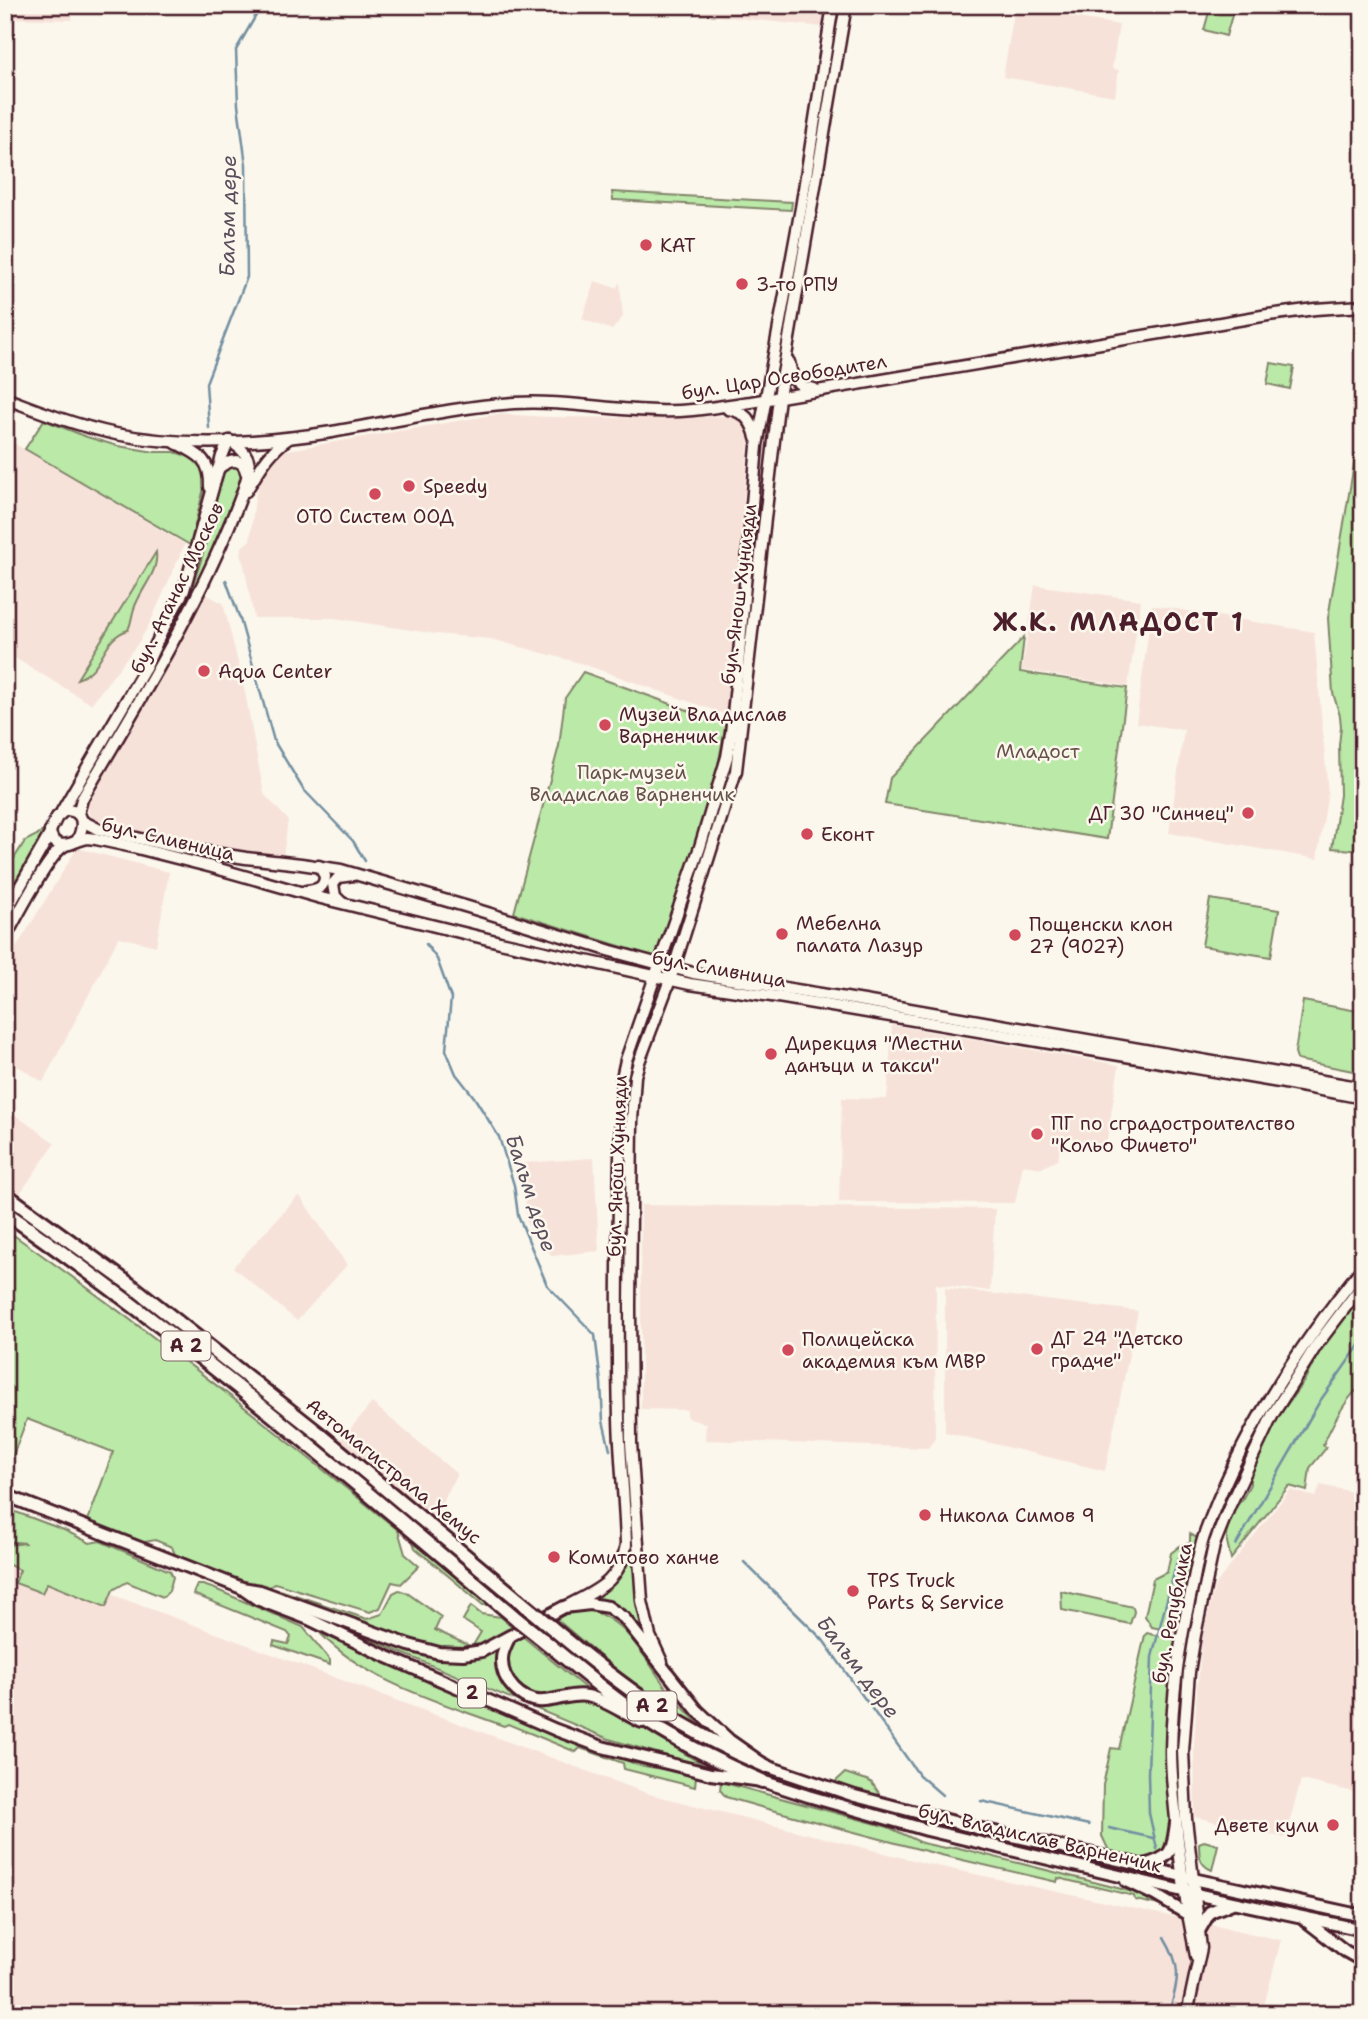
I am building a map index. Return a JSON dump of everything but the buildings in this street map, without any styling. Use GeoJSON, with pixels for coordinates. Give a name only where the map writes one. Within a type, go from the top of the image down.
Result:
{"type":"FeatureCollection","features":[{"type":"Feature","properties":{"kind":"highway","name":"Автомагистрала Хемус"},"geometry":{"type":"LineString","coordinates":[[5,1194],[136,1289],[311,1427],[617,1682],[662,1713],[737,1754],[766,1766]]}},
{"type":"Feature","properties":{"kind":"highway","name":"Автомагистрала Хемус"},"geometry":{"type":"LineString","coordinates":[[5,1212],[203,1359],[610,1694],[659,1729],[713,1759],[762,1781]]}},
{"type":"Feature","properties":{"kind":"main road","name":"бул. Янош Хунияди"},"geometry":{"type":"LineString","coordinates":[[564,1607],[611,1580],[624,1559],[626,1545],[618,1368],[622,1078],[704,835],[727,757],[733,722],[757,446],[801,208],[833,5]]}},
{"type":"Feature","properties":{"kind":"main road","name":"бул. Янош Хунияди"},"geometry":{"type":"LineString","coordinates":[[668,1675],[650,1636],[642,1601],[630,1429],[632,1121],[635,1076],[674,968],[736,771],[779,397],[846,5]]}},
{"type":"Feature","properties":{"kind":"main road","name":"бул. Цар Освободител"},"geometry":{"type":"LineString","coordinates":[[5,398],[93,428],[172,441],[292,437],[508,403],[551,402],[672,412],[765,400],[1279,313],[1363,306]]}},
{"type":"Feature","properties":{"kind":"main road"},"geometry":{"type":"LineString","coordinates":[[788,348],[793,379],[804,387],[817,390]]}},
{"type":"Feature","properties":{"kind":"main road"},"geometry":{"type":"LineString","coordinates":[[715,407],[738,410],[745,415],[755,430],[757,446]]}},
{"type":"Feature","properties":{"kind":"main road"},"geometry":{"type":"LineString","coordinates":[[237,507],[265,459],[292,437]]}},
{"type":"Feature","properties":{"kind":"main road"},"geometry":{"type":"LineString","coordinates":[[172,441],[205,461],[210,475],[209,502]]}},
{"type":"Feature","properties":{"kind":"main road"},"geometry":{"type":"LineString","coordinates":[[229,441],[239,447],[246,457],[249,464],[247,476]]}},
{"type":"Feature","properties":{"kind":"main road","name":"бул. Атанас Москов"},"geometry":{"type":"LineString","coordinates":[[62,811],[144,670],[184,590],[223,452],[229,441]]}},
{"type":"Feature","properties":{"kind":"main road"},"geometry":{"type":"LineString","coordinates":[[218,470],[229,461],[238,461],[245,467],[247,476]]}},
{"type":"Feature","properties":{"kind":"main road","name":"бул. Атанас Москов"},"geometry":{"type":"LineString","coordinates":[[80,818],[82,799],[144,695],[193,605],[237,507],[247,476]]}},
{"type":"Feature","properties":{"kind":"main road"},"geometry":{"type":"LineString","coordinates":[[5,913],[50,834],[54,822],[62,811],[72,810],[80,818],[83,828],[77,841],[58,849],[49,861],[5,938]]}},
{"type":"Feature","properties":{"kind":"main road","name":"бул. Сливница"},"geometry":{"type":"LineString","coordinates":[[80,818],[98,829],[176,847],[319,866],[360,875],[660,965],[714,977],[1363,1088]]}},
{"type":"Feature","properties":{"kind":"main road"},"geometry":{"type":"LineString","coordinates":[[50,834],[56,844],[64,846]]}},
{"type":"Feature","properties":{"kind":"main road","name":"бул. Сливница"},"geometry":{"type":"LineString","coordinates":[[77,841],[96,839],[500,942],[670,980],[1363,1098]]}},
{"type":"Feature","properties":{"kind":"main road"},"geometry":{"type":"LineString","coordinates":[[298,891],[321,887],[325,876],[319,866]]}},
{"type":"Feature","properties":{"kind":"main road"},"geometry":{"type":"LineString","coordinates":[[342,903],[335,896],[333,884],[339,877],[360,875]]}},
{"type":"Feature","properties":{"kind":"main road","name":"бул. Република"},"geometry":{"type":"LineString","coordinates":[[1197,1967],[1181,1876],[1171,1751],[1182,1633],[1203,1538],[1229,1475],[1264,1406],[1291,1362],[1363,1267]]}},
{"type":"Feature","properties":{"kind":"main road","name":"бул. Република"},"geometry":{"type":"LineString","coordinates":[[1187,2014],[1201,1948],[1186,1819],[1183,1751],[1195,1635],[1214,1545],[1273,1414],[1311,1353],[1363,1284]]}},
{"type":"Feature","properties":{"kind":"main road","name":"2"},"geometry":{"type":"LineString","coordinates":[[5,1495],[242,1588],[260,1591],[377,1634],[439,1653],[463,1654],[482,1651],[564,1607],[590,1604],[608,1607],[624,1618],[697,1710],[717,1729],[766,1766]]}},
{"type":"Feature","properties":{"kind":"main road","name":"бул. Владислав Варненчик"},"geometry":{"type":"LineString","coordinates":[[242,1588],[257,1599],[309,1619],[383,1655],[556,1730],[602,1747],[710,1774],[762,1781],[927,1830],[1195,1894],[1363,1930]]}},
{"type":"Feature","properties":{"kind":"main road"},"geometry":{"type":"LineString","coordinates":[[509,1638],[502,1659],[504,1674],[521,1695],[543,1701],[577,1695],[592,1698],[659,1729]]}},
{"type":"Feature","properties":{"kind":"main road","name":"бул. Владислав Варненчик"},"geometry":{"type":"LineString","coordinates":[[766,1766],[821,1786],[977,1828],[1363,1916]]}},
{"type":"Feature","properties":{"kind":"main road"},"geometry":{"type":"LineString","coordinates":[[1143,1866],[1161,1860],[1170,1853],[1176,1823]]}},
{"type":"Feature","properties":{"kind":"main road"},"geometry":{"type":"LineString","coordinates":[[1104,1871],[1156,1895],[1187,1914]]}},
{"type":"Feature","properties":{"kind":"main road"},"geometry":{"type":"LineString","coordinates":[[1199,1931],[1210,1912],[1236,1902]]}},
{"type":"Feature","properties":{"kind":"main road"},"geometry":{"type":"LineString","coordinates":[[1300,1917],[1361,1960]]}},
{"type":"Feature","properties":{"kind":"shaded area"},"geometry":{"type":"Polygon","coordinates":[[[5,5],[73,5],[72,20],[5,18],[5,5]]]}},
{"type":"Feature","properties":{"kind":"shaded area"},"geometry":{"type":"Polygon","coordinates":[[[614,5],[826,5],[823,27],[614,5]]]}},
{"type":"Feature","properties":{"kind":"shaded area"},"geometry":{"type":"Polygon","coordinates":[[[1015,7],[1119,25],[1112,69],[1119,70],[1115,96],[1003,77],[1015,7]]]}},
{"type":"Feature","properties":{"kind":"shaded area"},"geometry":{"type":"Polygon","coordinates":[[[595,281],[616,288],[620,282],[623,317],[612,330],[582,319],[595,281]]]}},
{"type":"Feature","properties":{"kind":"shaded area"},"geometry":{"type":"Polygon","coordinates":[[[498,414],[548,417],[727,416],[738,419],[746,426],[749,437],[727,715],[580,663],[491,639],[436,634],[334,618],[254,618],[241,558],[242,547],[250,540],[255,497],[264,471],[282,451],[498,414]]]}},
{"type":"Feature","properties":{"kind":"shaded area"},"geometry":{"type":"Polygon","coordinates":[[[5,438],[185,544],[139,642],[91,704],[5,652],[5,438]]]}},
{"type":"Feature","properties":{"kind":"shaded area"},"geometry":{"type":"Polygon","coordinates":[[[1035,585],[1141,600],[1128,686],[1022,670],[1035,585]]]}},
{"type":"Feature","properties":{"kind":"shaded area"},"geometry":{"type":"Polygon","coordinates":[[[205,594],[223,603],[243,682],[264,794],[288,820],[283,857],[162,839],[97,823],[89,814],[88,805],[205,594]]]}},
{"type":"Feature","properties":{"kind":"shaded area"},"geometry":{"type":"Polygon","coordinates":[[[1152,605],[1314,632],[1328,793],[1317,859],[1169,833],[1184,730],[1136,723],[1152,605]]]}},
{"type":"Feature","properties":{"kind":"shaded area"},"geometry":{"type":"Polygon","coordinates":[[[77,848],[169,872],[156,946],[119,937],[43,1082],[13,1063],[5,1076],[5,966],[77,848]]]}},
{"type":"Feature","properties":{"kind":"shaded area"},"geometry":{"type":"Polygon","coordinates":[[[892,1025],[1119,1065],[1106,1146],[1062,1138],[1058,1159],[1042,1168],[1023,1165],[1015,1203],[839,1202],[842,1098],[887,1099],[892,1025]]]}},
{"type":"Feature","properties":{"kind":"shaded area"},"geometry":{"type":"Polygon","coordinates":[[[5,1108],[55,1143],[19,1195],[5,1185],[5,1108]]]}},
{"type":"Feature","properties":{"kind":"shaded area"},"geometry":{"type":"Polygon","coordinates":[[[594,1158],[599,1251],[552,1256],[527,1224],[523,1163],[594,1158]]]}},
{"type":"Feature","properties":{"kind":"shaded area"},"geometry":{"type":"Polygon","coordinates":[[[299,1195],[347,1265],[297,1321],[233,1267],[299,1195]]]}},
{"type":"Feature","properties":{"kind":"shaded area","name":"Полицейска академия към МВР"},"geometry":{"type":"Polygon","coordinates":[[[641,1205],[995,1209],[990,1291],[936,1284],[935,1438],[928,1448],[705,1440],[706,1424],[687,1418],[687,1410],[641,1409],[641,1205]]]}},
{"type":"Feature","properties":{"kind":"shaded area","name":"ДГ 24 \"Детско градче\""},"geometry":{"type":"Polygon","coordinates":[[[945,1288],[1138,1311],[1105,1471],[945,1432],[945,1288]]]}},
{"type":"Feature","properties":{"kind":"shaded area"},"geometry":{"type":"Polygon","coordinates":[[[372,1403],[457,1474],[434,1519],[338,1443],[372,1403]]]}},
{"type":"Feature","properties":{"kind":"shaded area"},"geometry":{"type":"Polygon","coordinates":[[[1320,1485],[1363,1494],[1363,1794],[1301,1780],[1285,1838],[1195,1817],[1194,1746],[1197,1689],[1203,1634],[1215,1585],[1290,1490],[1316,1497],[1320,1485]]]}},
{"type":"Feature","properties":{"kind":"shaded area"},"geometry":{"type":"Polygon","coordinates":[[[5,1555],[649,1794],[928,1864],[1281,1940],[1262,2014],[5,2014],[5,1555]]]}},
{"type":"Feature","properties":{"kind":"green space"},"geometry":{"type":"Polygon","coordinates":[[[1211,5],[1235,5],[1226,36],[1204,30],[1211,5]]]}},
{"type":"Feature","properties":{"kind":"green space"},"geometry":{"type":"Polygon","coordinates":[[[612,192],[792,202],[791,210],[613,200],[612,192]]]}},
{"type":"Feature","properties":{"kind":"green space"},"geometry":{"type":"Polygon","coordinates":[[[1271,363],[1294,367],[1290,389],[1267,384],[1271,363]]]}},
{"type":"Feature","properties":{"kind":"green space"},"geometry":{"type":"Polygon","coordinates":[[[1363,411],[1363,851],[1332,848],[1340,795],[1341,727],[1333,693],[1328,618],[1363,411]]]}},
{"type":"Feature","properties":{"kind":"green space"},"geometry":{"type":"Polygon","coordinates":[[[44,420],[118,446],[174,452],[199,463],[204,472],[205,484],[190,545],[25,449],[44,420]]]}},
{"type":"Feature","properties":{"kind":"green space"},"geometry":{"type":"Polygon","coordinates":[[[229,465],[240,467],[243,476],[182,619],[106,750],[172,630],[191,589],[205,546],[223,470],[229,465]]]}},
{"type":"Feature","properties":{"kind":"green space"},"geometry":{"type":"Polygon","coordinates":[[[156,552],[155,567],[137,602],[128,630],[112,640],[93,669],[77,679],[156,552]]]}},
{"type":"Feature","properties":{"kind":"green space","name":"Младост"},"geometry":{"type":"Polygon","coordinates":[[[1024,637],[1020,672],[1127,688],[1107,839],[885,804],[890,778],[1024,637]]]}},
{"type":"Feature","properties":{"kind":"green space","name":"Парк-музей Владислав Варненчик"},"geometry":{"type":"Polygon","coordinates":[[[583,672],[726,724],[712,796],[655,957],[514,913],[559,746],[565,698],[583,672]]]}},
{"type":"Feature","properties":{"kind":"green space"},"geometry":{"type":"Polygon","coordinates":[[[46,828],[5,899],[5,873],[25,841],[46,828]]]}},
{"type":"Feature","properties":{"kind":"green space"},"geometry":{"type":"Polygon","coordinates":[[[1210,899],[1279,910],[1271,957],[1202,946],[1210,899]]]}},
{"type":"Feature","properties":{"kind":"green space"},"geometry":{"type":"Polygon","coordinates":[[[1303,1001],[1363,1012],[1363,1073],[1297,1060],[1295,1052],[1303,1001]]]}},
{"type":"Feature","properties":{"kind":"green space"},"geometry":{"type":"Polygon","coordinates":[[[5,1229],[204,1376],[398,1530],[405,1554],[419,1566],[401,1584],[392,1582],[380,1608],[370,1612],[275,1583],[267,1589],[176,1557],[172,1547],[155,1540],[140,1543],[87,1523],[113,1452],[27,1419],[5,1476],[5,1229]]]}},
{"type":"Feature","properties":{"kind":"green space"},"geometry":{"type":"Polygon","coordinates":[[[1363,1267],[1363,1285],[1300,1369],[1219,1534],[1207,1531],[1248,1436],[1363,1267]]]}},
{"type":"Feature","properties":{"kind":"green space"},"geometry":{"type":"Polygon","coordinates":[[[1363,1293],[1363,1385],[1345,1404],[1323,1445],[1326,1448],[1310,1468],[1307,1491],[1289,1486],[1231,1559],[1227,1526],[1232,1511],[1242,1500],[1250,1484],[1250,1473],[1279,1416],[1304,1381],[1321,1349],[1363,1293]]]}},
{"type":"Feature","properties":{"kind":"green space"},"geometry":{"type":"Polygon","coordinates":[[[5,1508],[64,1530],[90,1543],[100,1541],[170,1571],[173,1577],[169,1591],[163,1597],[127,1582],[113,1590],[106,1607],[47,1583],[42,1593],[15,1583],[20,1570],[5,1563],[5,1547],[26,1543],[5,1543],[5,1508]]]}},
{"type":"Feature","properties":{"kind":"green space"},"geometry":{"type":"Polygon","coordinates":[[[1190,1534],[1203,1541],[1199,1557],[1212,1559],[1195,1635],[1183,1751],[1191,1860],[1180,1860],[1176,1827],[1161,1860],[1128,1862],[1109,1851],[1102,1836],[1103,1785],[1111,1748],[1119,1749],[1145,1635],[1147,1633],[1180,1641],[1182,1633],[1152,1627],[1145,1616],[1153,1579],[1167,1572],[1171,1553],[1190,1543],[1190,1534]]]}},
{"type":"Feature","properties":{"kind":"green space"},"geometry":{"type":"Polygon","coordinates":[[[413,1542],[489,1605],[483,1605],[415,1548],[413,1542]]]}},
{"type":"Feature","properties":{"kind":"green space"},"geometry":{"type":"Polygon","coordinates":[[[632,1542],[640,1609],[651,1649],[632,1622],[618,1608],[586,1598],[617,1577],[627,1563],[632,1542]]]}},
{"type":"Feature","properties":{"kind":"green space"},"geometry":{"type":"Polygon","coordinates":[[[197,1585],[215,1589],[303,1627],[330,1660],[330,1665],[273,1645],[274,1641],[288,1644],[291,1637],[287,1632],[193,1594],[197,1585]]]}},
{"type":"Feature","properties":{"kind":"green space"},"geometry":{"type":"Polygon","coordinates":[[[280,1590],[367,1619],[382,1614],[393,1593],[399,1590],[441,1617],[435,1630],[472,1647],[481,1632],[463,1620],[471,1606],[481,1614],[501,1617],[516,1630],[478,1647],[438,1650],[277,1593],[280,1590]]]}},
{"type":"Feature","properties":{"kind":"green space"},"geometry":{"type":"Polygon","coordinates":[[[1061,1591],[1133,1607],[1130,1624],[1062,1610],[1061,1591]]]}},
{"type":"Feature","properties":{"kind":"green space"},"geometry":{"type":"Polygon","coordinates":[[[578,1609],[608,1618],[620,1627],[673,1696],[709,1734],[645,1694],[555,1618],[578,1609]]]}},
{"type":"Feature","properties":{"kind":"green space"},"geometry":{"type":"Polygon","coordinates":[[[308,1614],[438,1656],[498,1646],[498,1664],[531,1704],[542,1706],[579,1699],[596,1703],[708,1768],[609,1739],[308,1614]]]}},
{"type":"Feature","properties":{"kind":"green space"},"geometry":{"type":"Polygon","coordinates":[[[320,1633],[554,1734],[633,1763],[696,1776],[695,1787],[624,1769],[623,1763],[580,1748],[576,1752],[508,1724],[504,1726],[407,1690],[361,1666],[339,1651],[320,1633]]]}},
{"type":"Feature","properties":{"kind":"green space"},"geometry":{"type":"Polygon","coordinates":[[[521,1635],[590,1692],[537,1697],[523,1691],[514,1680],[508,1657],[509,1642],[521,1635]]]}},
{"type":"Feature","properties":{"kind":"green space"},"geometry":{"type":"Polygon","coordinates":[[[845,1773],[872,1783],[879,1793],[878,1797],[834,1783],[845,1773]]]}},
{"type":"Feature","properties":{"kind":"green space"},"geometry":{"type":"Polygon","coordinates":[[[721,1782],[888,1827],[922,1843],[945,1848],[955,1847],[1145,1895],[1164,1906],[1058,1878],[1057,1882],[941,1855],[764,1808],[726,1797],[720,1790],[721,1782]]]}},
{"type":"Feature","properties":{"kind":"green space"},"geometry":{"type":"Polygon","coordinates":[[[1204,1841],[1218,1845],[1212,1870],[1204,1865],[1199,1852],[1199,1843],[1204,1841]]]}},
{"type":"Feature","properties":{"kind":"waterway","name":"Балъм дере"},"geometry":{"type":"LineString","coordinates":[[209,428],[206,383],[247,277],[246,165],[238,105],[236,50],[262,5]]}},
{"type":"Feature","properties":{"kind":"waterway"},"geometry":{"type":"LineString","coordinates":[[1363,508],[1363,563]]}},
{"type":"Feature","properties":{"kind":"waterway","name":"Балъм дере"},"geometry":{"type":"LineString","coordinates":[[226,580],[240,619],[274,741],[303,789],[353,841],[365,861]]}},
{"type":"Feature","properties":{"kind":"waterway","name":"Балъм дере"},"geometry":{"type":"LineString","coordinates":[[426,944],[437,959],[451,998],[446,1050],[456,1074],[499,1137],[514,1185],[518,1215],[547,1285],[595,1335],[603,1421],[610,1450]]}},
{"type":"Feature","properties":{"kind":"waterway"},"geometry":{"type":"LineString","coordinates":[[1236,1545],[1320,1401],[1363,1340]]}},
{"type":"Feature","properties":{"kind":"waterway"},"geometry":{"type":"LineString","coordinates":[[1157,1849],[1149,1813],[1152,1657],[1177,1561],[1189,1548]]}},
{"type":"Feature","properties":{"kind":"waterway","name":"Балъм дере"},"geometry":{"type":"LineString","coordinates":[[744,1562],[823,1640],[919,1775],[942,1795]]}},
{"type":"Feature","properties":{"kind":"waterway","name":"Балъм дере"},"geometry":{"type":"LineString","coordinates":[[981,1801],[1089,1825]]}},
{"type":"Feature","properties":{"kind":"waterway","name":"Балъм дере"},"geometry":{"type":"LineString","coordinates":[[1109,1828],[1153,1838]]}},
{"type":"Feature","properties":{"kind":"waterway"},"geometry":{"type":"LineString","coordinates":[[1164,1937],[1174,1957],[1177,1974],[1169,2014]]}},
{"type":"Feature","properties":{"kind":"place","name":"КАТ"},"geometry":{"type":"Point","coordinates":[646,245]}},
{"type":"Feature","properties":{"kind":"place","name":"3-то РПУ"},"geometry":{"type":"Point","coordinates":[742,284]}},
{"type":"Feature","properties":{"kind":"place","name":"Speedy"},"geometry":{"type":"Point","coordinates":[409,486]}},
{"type":"Feature","properties":{"kind":"place","name":"ОТО Систем ООД"},"geometry":{"type":"Point","coordinates":[375,494]}},
{"type":"Feature","properties":{"kind":"place","name":"Aqua Center"},"geometry":{"type":"Point","coordinates":[204,671]}},
{"type":"Feature","properties":{"kind":"place","name":"Музей Владислав Варненчик"},"geometry":{"type":"Point","coordinates":[605,725]}},
{"type":"Feature","properties":{"kind":"place","name":"ДГ 30 \"Синчец\""},"geometry":{"type":"Point","coordinates":[1248,813]}},
{"type":"Feature","properties":{"kind":"place","name":"Еконт"},"geometry":{"type":"Point","coordinates":[807,834]}},
{"type":"Feature","properties":{"kind":"place","name":"Мебелна палата Лазур"},"geometry":{"type":"Point","coordinates":[782,934]}},
{"type":"Feature","properties":{"kind":"place","name":"Пощенски клон 27 (9027)"},"geometry":{"type":"Point","coordinates":[1015,935]}},
{"type":"Feature","properties":{"kind":"place","name":"Дирекция \"Местни данъци и такси\""},"geometry":{"type":"Point","coordinates":[771,1054]}},
{"type":"Feature","properties":{"kind":"place","name":"ПГ по сградостроителство \"Кольо Фичето\""},"geometry":{"type":"Point","coordinates":[1037,1134]}},
{"type":"Feature","properties":{"kind":"place","name":"ДГ 24 \"Детско градче\""},"geometry":{"type":"Point","coordinates":[1037,1349]}},
{"type":"Feature","properties":{"kind":"place","name":"Полицейска академия към МВР"},"geometry":{"type":"Point","coordinates":[788,1350]}},
{"type":"Feature","properties":{"kind":"place","name":"Никола Симов 9"},"geometry":{"type":"Point","coordinates":[925,1515]}},
{"type":"Feature","properties":{"kind":"place","name":"Комитово ханче"},"geometry":{"type":"Point","coordinates":[554,1557]}},
{"type":"Feature","properties":{"kind":"place","name":"TPS Truck Parts & Service"},"geometry":{"type":"Point","coordinates":[853,1591]}},
{"type":"Feature","properties":{"kind":"place","name":"Двете кули"},"geometry":{"type":"Point","coordinates":[1333,1825]}},
{"type":"Feature","properties":{"kind":"district","name":"Ж.К. МЛАДОСТ 1"},"geometry":{"type":"Point","coordinates":[1119,621]}}]}
